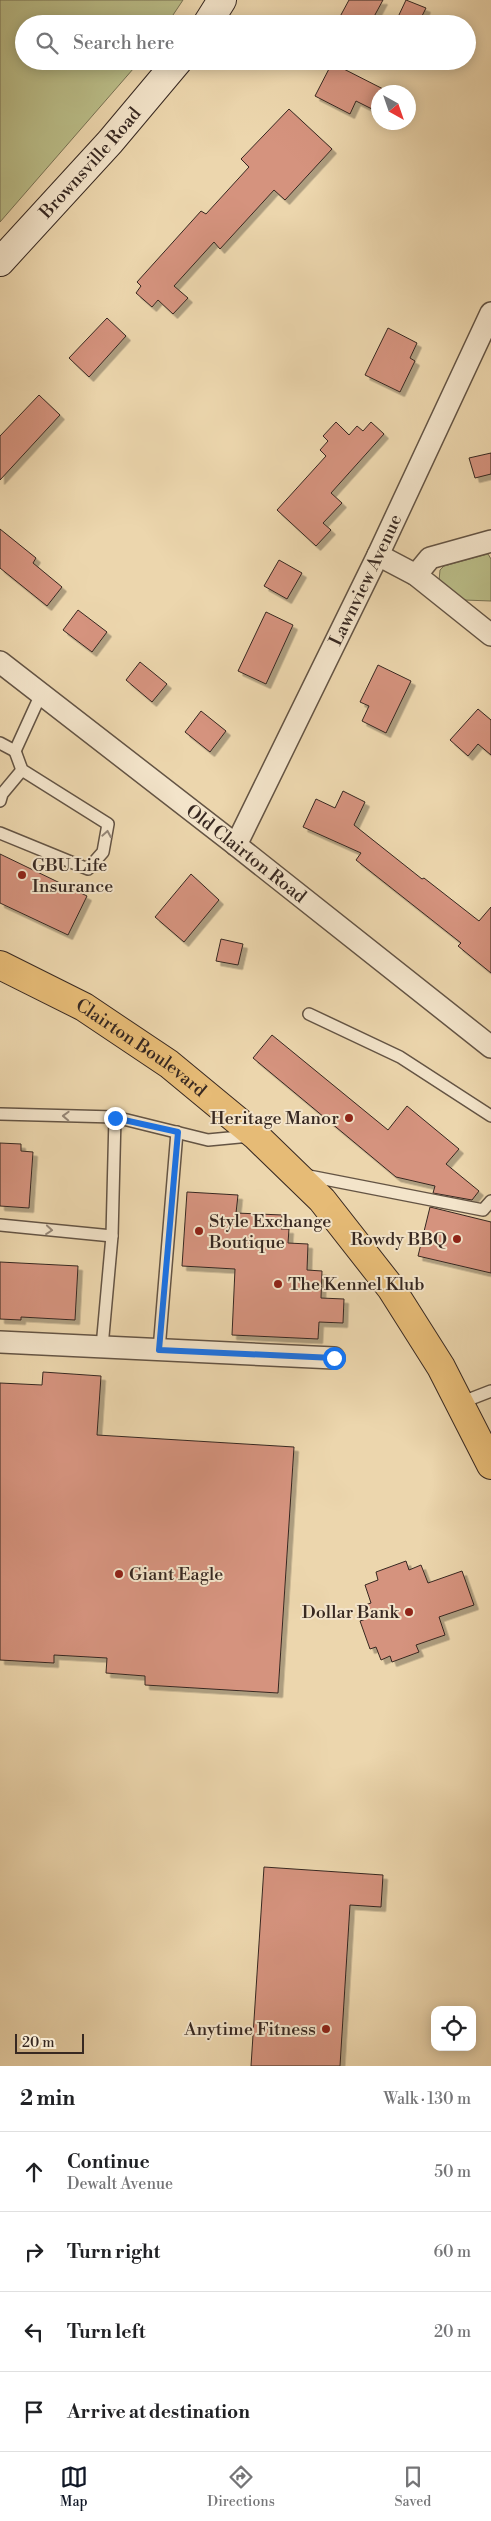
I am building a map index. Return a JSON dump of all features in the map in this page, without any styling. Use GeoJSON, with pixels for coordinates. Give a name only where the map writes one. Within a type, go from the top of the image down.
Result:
{"type":"FeatureCollection","features":[{"type":"Feature","properties":{"kind":"highway","name":"Clairton Boulevard"},"geometry":{"type":"LineString","coordinates":[[0,966],[84,1007],[169,1064],[256,1136],[322,1200],[391,1288],[442,1367],[491,1465]]}},
{"type":"Feature","properties":{"kind":"main road"},"geometry":{"type":"LineString","coordinates":[[213,15],[222,0]]}},
{"type":"Feature","properties":{"kind":"main road","name":"Brownsville Road"},"geometry":{"type":"LineString","coordinates":[[0,262],[110,142],[170,70]]}},
{"type":"Feature","properties":{"kind":"street","name":"Lawnview Avenue"},"geometry":{"type":"LineString","coordinates":[[236,845],[378,555],[491,313]]}},
{"type":"Feature","properties":{"kind":"street"},"geometry":{"type":"LineString","coordinates":[[416,575],[430,558],[491,541]]}},
{"type":"Feature","properties":{"kind":"street"},"geometry":{"type":"LineString","coordinates":[[378,555],[416,575],[491,635]]}},
{"type":"Feature","properties":{"kind":"street","name":"Old Clairton Road"},"geometry":{"type":"LineString","coordinates":[[0,662],[236,845],[491,1047]]}},
{"type":"Feature","properties":{"kind":"street"},"geometry":{"type":"LineString","coordinates":[[0,1342],[334,1358]]}},
{"type":"Feature","properties":{"kind":"lane"},"geometry":{"type":"LineString","coordinates":[[0,833],[88,869],[104,852],[108,824],[22,770],[16,751],[41,694]]}},
{"type":"Feature","properties":{"kind":"lane"},"geometry":{"type":"LineString","coordinates":[[0,743],[16,751]]}},
{"type":"Feature","properties":{"kind":"lane"},"geometry":{"type":"LineString","coordinates":[[1,796],[22,770]]}},
{"type":"Feature","properties":{"kind":"lane"},"geometry":{"type":"LineString","coordinates":[[309,1014],[400,1057],[491,1116]]}},
{"type":"Feature","properties":{"kind":"lane"},"geometry":{"type":"LineString","coordinates":[[0,1114],[115,1118],[208,1140],[256,1136]]}},
{"type":"Feature","properties":{"kind":"lane"},"geometry":{"type":"LineString","coordinates":[[102,1347],[112,1236],[115,1118]]}},
{"type":"Feature","properties":{"kind":"lane"},"geometry":{"type":"LineString","coordinates":[[159,1350],[178,1132]]}},
{"type":"Feature","properties":{"kind":"lane"},"geometry":{"type":"LineString","coordinates":[[295,1173],[484,1210],[491,1201]]}},
{"type":"Feature","properties":{"kind":"lane"},"geometry":{"type":"LineString","coordinates":[[0,1225],[112,1236]]}},
{"type":"Feature","properties":{"kind":"lane"},"geometry":{"type":"LineString","coordinates":[[460,1403],[491,1391]]}},
{"type":"Feature","properties":{"kind":"green space"},"geometry":{"type":"Polygon","coordinates":[[[0,0],[183,0],[173,15],[15,15],[15,70],[132,70],[0,222],[0,0]]]}},
{"type":"Feature","properties":{"kind":"green space"},"geometry":{"type":"Polygon","coordinates":[[[488,554],[491,559],[491,601],[464,600],[439,581],[440,570],[444,566],[488,554]]]}},
{"type":"Feature","properties":{"kind":"building"},"geometry":{"type":"Polygon","coordinates":[[[349,0],[383,0],[375,15],[341,15],[349,0]]]}},
{"type":"Feature","properties":{"kind":"building"},"geometry":{"type":"Polygon","coordinates":[[[406,0],[426,8],[422,15],[399,15],[406,0]]]}},
{"type":"Feature","properties":{"kind":"building"},"geometry":{"type":"Polygon","coordinates":[[[328,70],[346,70],[375,85],[371,85],[371,108],[356,101],[350,114],[315,96],[328,70]]]}},
{"type":"Feature","properties":{"kind":"building"},"geometry":{"type":"Polygon","coordinates":[[[289,109],[332,149],[285,200],[274,190],[220,249],[214,242],[174,286],[188,298],[173,314],[158,300],[152,307],[136,293],[141,286],[137,282],[201,211],[206,214],[249,167],[241,159],[289,109]]]}},
{"type":"Feature","properties":{"kind":"building"},"geometry":{"type":"Polygon","coordinates":[[[107,318],[126,336],[89,377],[69,358],[107,318]]]}},
{"type":"Feature","properties":{"kind":"building"},"geometry":{"type":"Polygon","coordinates":[[[388,328],[417,343],[410,358],[415,361],[400,392],[365,375],[388,328]]]}},
{"type":"Feature","properties":{"kind":"building"},"geometry":{"type":"Polygon","coordinates":[[[39,395],[60,415],[0,480],[0,436],[39,395]]]}},
{"type":"Feature","properties":{"kind":"building"},"geometry":{"type":"Polygon","coordinates":[[[336,422],[349,435],[357,426],[363,431],[371,422],[384,434],[331,493],[342,503],[323,523],[331,530],[316,546],[277,510],[326,456],[320,450],[328,441],[323,436],[336,422]]]}},
{"type":"Feature","properties":{"kind":"building"},"geometry":{"type":"Polygon","coordinates":[[[491,453],[491,474],[475,478],[469,458],[491,453]]]}},
{"type":"Feature","properties":{"kind":"building"},"geometry":{"type":"Polygon","coordinates":[[[0,529],[36,558],[33,563],[62,587],[47,606],[0,568],[0,529]]]}},
{"type":"Feature","properties":{"kind":"building"},"geometry":{"type":"Polygon","coordinates":[[[279,560],[302,573],[287,599],[264,586],[279,560]]]}},
{"type":"Feature","properties":{"kind":"building"},"geometry":{"type":"Polygon","coordinates":[[[78,610],[107,632],[92,652],[63,630],[78,610]]]}},
{"type":"Feature","properties":{"kind":"building"},"geometry":{"type":"Polygon","coordinates":[[[266,612],[293,625],[266,684],[238,671],[266,612]]]}},
{"type":"Feature","properties":{"kind":"building"},"geometry":{"type":"Polygon","coordinates":[[[140,662],[167,684],[152,702],[126,680],[140,662]]]}},
{"type":"Feature","properties":{"kind":"building"},"geometry":{"type":"Polygon","coordinates":[[[378,665],[411,681],[386,733],[362,721],[369,706],[360,702],[378,665]]]}},
{"type":"Feature","properties":{"kind":"building"},"geometry":{"type":"Polygon","coordinates":[[[478,709],[491,720],[491,755],[478,744],[468,756],[450,740],[478,709]]]}},
{"type":"Feature","properties":{"kind":"building"},"geometry":{"type":"Polygon","coordinates":[[[201,711],[226,731],[210,752],[185,732],[201,711]]]}},
{"type":"Feature","properties":{"kind":"building"},"geometry":{"type":"Polygon","coordinates":[[[343,791],[365,802],[354,825],[422,879],[424,878],[479,921],[491,907],[491,973],[458,946],[461,943],[356,860],[361,853],[303,827],[316,799],[335,808],[343,791]]]}},
{"type":"Feature","properties":{"kind":"building","name":"GBU Life Insurance"},"geometry":{"type":"Polygon","coordinates":[[[0,854],[87,896],[68,935],[0,903],[0,854]]]}},
{"type":"Feature","properties":{"kind":"building"},"geometry":{"type":"Polygon","coordinates":[[[191,874],[219,900],[184,942],[155,917],[191,874]]]}},
{"type":"Feature","properties":{"kind":"building"},"geometry":{"type":"Polygon","coordinates":[[[221,939],[243,944],[238,965],[216,961],[221,939]]]}},
{"type":"Feature","properties":{"kind":"building","name":"Heritage Manor"},"geometry":{"type":"Polygon","coordinates":[[[272,1035],[388,1130],[407,1106],[459,1149],[446,1164],[479,1191],[472,1200],[433,1193],[435,1186],[396,1177],[253,1058],[272,1035]]]}},
{"type":"Feature","properties":{"kind":"building"},"geometry":{"type":"Polygon","coordinates":[[[0,1143],[21,1144],[21,1151],[33,1152],[29,1208],[0,1206],[0,1143]]]}},
{"type":"Feature","properties":{"kind":"building","name":"The Kennel Klub"},"geometry":{"type":"Polygon","coordinates":[[[187,1192],[238,1195],[236,1213],[282,1215],[281,1229],[289,1229],[288,1243],[308,1244],[307,1270],[322,1271],[321,1298],[344,1299],[343,1323],[319,1322],[318,1339],[232,1335],[235,1269],[182,1266],[187,1192]]]}},
{"type":"Feature","properties":{"kind":"building","name":"Rowdy BBQ"},"geometry":{"type":"Polygon","coordinates":[[[430,1207],[491,1222],[491,1273],[418,1256],[430,1207]]]}},
{"type":"Feature","properties":{"kind":"building"},"geometry":{"type":"Polygon","coordinates":[[[0,1262],[78,1266],[75,1320],[21,1317],[21,1320],[0,1319],[0,1262]]]}},
{"type":"Feature","properties":{"kind":"building"},"geometry":{"type":"Polygon","coordinates":[[[43,1372],[101,1376],[97,1435],[294,1447],[278,1693],[145,1685],[145,1676],[106,1673],[107,1658],[54,1655],[54,1663],[0,1660],[0,1383],[42,1385],[43,1372]]]}},
{"type":"Feature","properties":{"kind":"building","name":"Dollar Bank"},"geometry":{"type":"Polygon","coordinates":[[[406,1561],[409,1570],[421,1565],[428,1583],[462,1571],[474,1605],[439,1617],[445,1635],[416,1645],[419,1652],[392,1662],[390,1656],[381,1660],[376,1647],[370,1649],[360,1621],[366,1619],[362,1606],[371,1603],[365,1585],[378,1580],[376,1572],[406,1561]]]}},
{"type":"Feature","properties":{"kind":"building"},"geometry":{"type":"Polygon","coordinates":[[[264,1867],[383,1875],[381,1907],[350,1905],[340,2066],[251,2066],[264,1867]]]}},
{"type":"Feature","properties":{"kind":"place","name":"GBU Life Insurance"},"geometry":{"type":"Point","coordinates":[22,875]}},
{"type":"Feature","properties":{"kind":"place","name":"Heritage Manor"},"geometry":{"type":"Point","coordinates":[349,1118]}},
{"type":"Feature","properties":{"kind":"place","name":"Style Exchange Boutique"},"geometry":{"type":"Point","coordinates":[199,1231]}},
{"type":"Feature","properties":{"kind":"place","name":"Rowdy BBQ"},"geometry":{"type":"Point","coordinates":[457,1239]}},
{"type":"Feature","properties":{"kind":"place","name":"The Kennel Klub"},"geometry":{"type":"Point","coordinates":[278,1284]}},
{"type":"Feature","properties":{"kind":"place","name":"Giant Eagle"},"geometry":{"type":"Point","coordinates":[119,1574]}},
{"type":"Feature","properties":{"kind":"place","name":"Dollar Bank"},"geometry":{"type":"Point","coordinates":[409,1612]}},
{"type":"Feature","properties":{"kind":"place","name":"Anytime Fitness"},"geometry":{"type":"Point","coordinates":[326,2029]}},
{"type":"Feature","properties":{"kind":"route"},"geometry":{"type":"LineString","coordinates":[[115,1118],[178,1132],[159,1350],[334,1358]]}}]}
